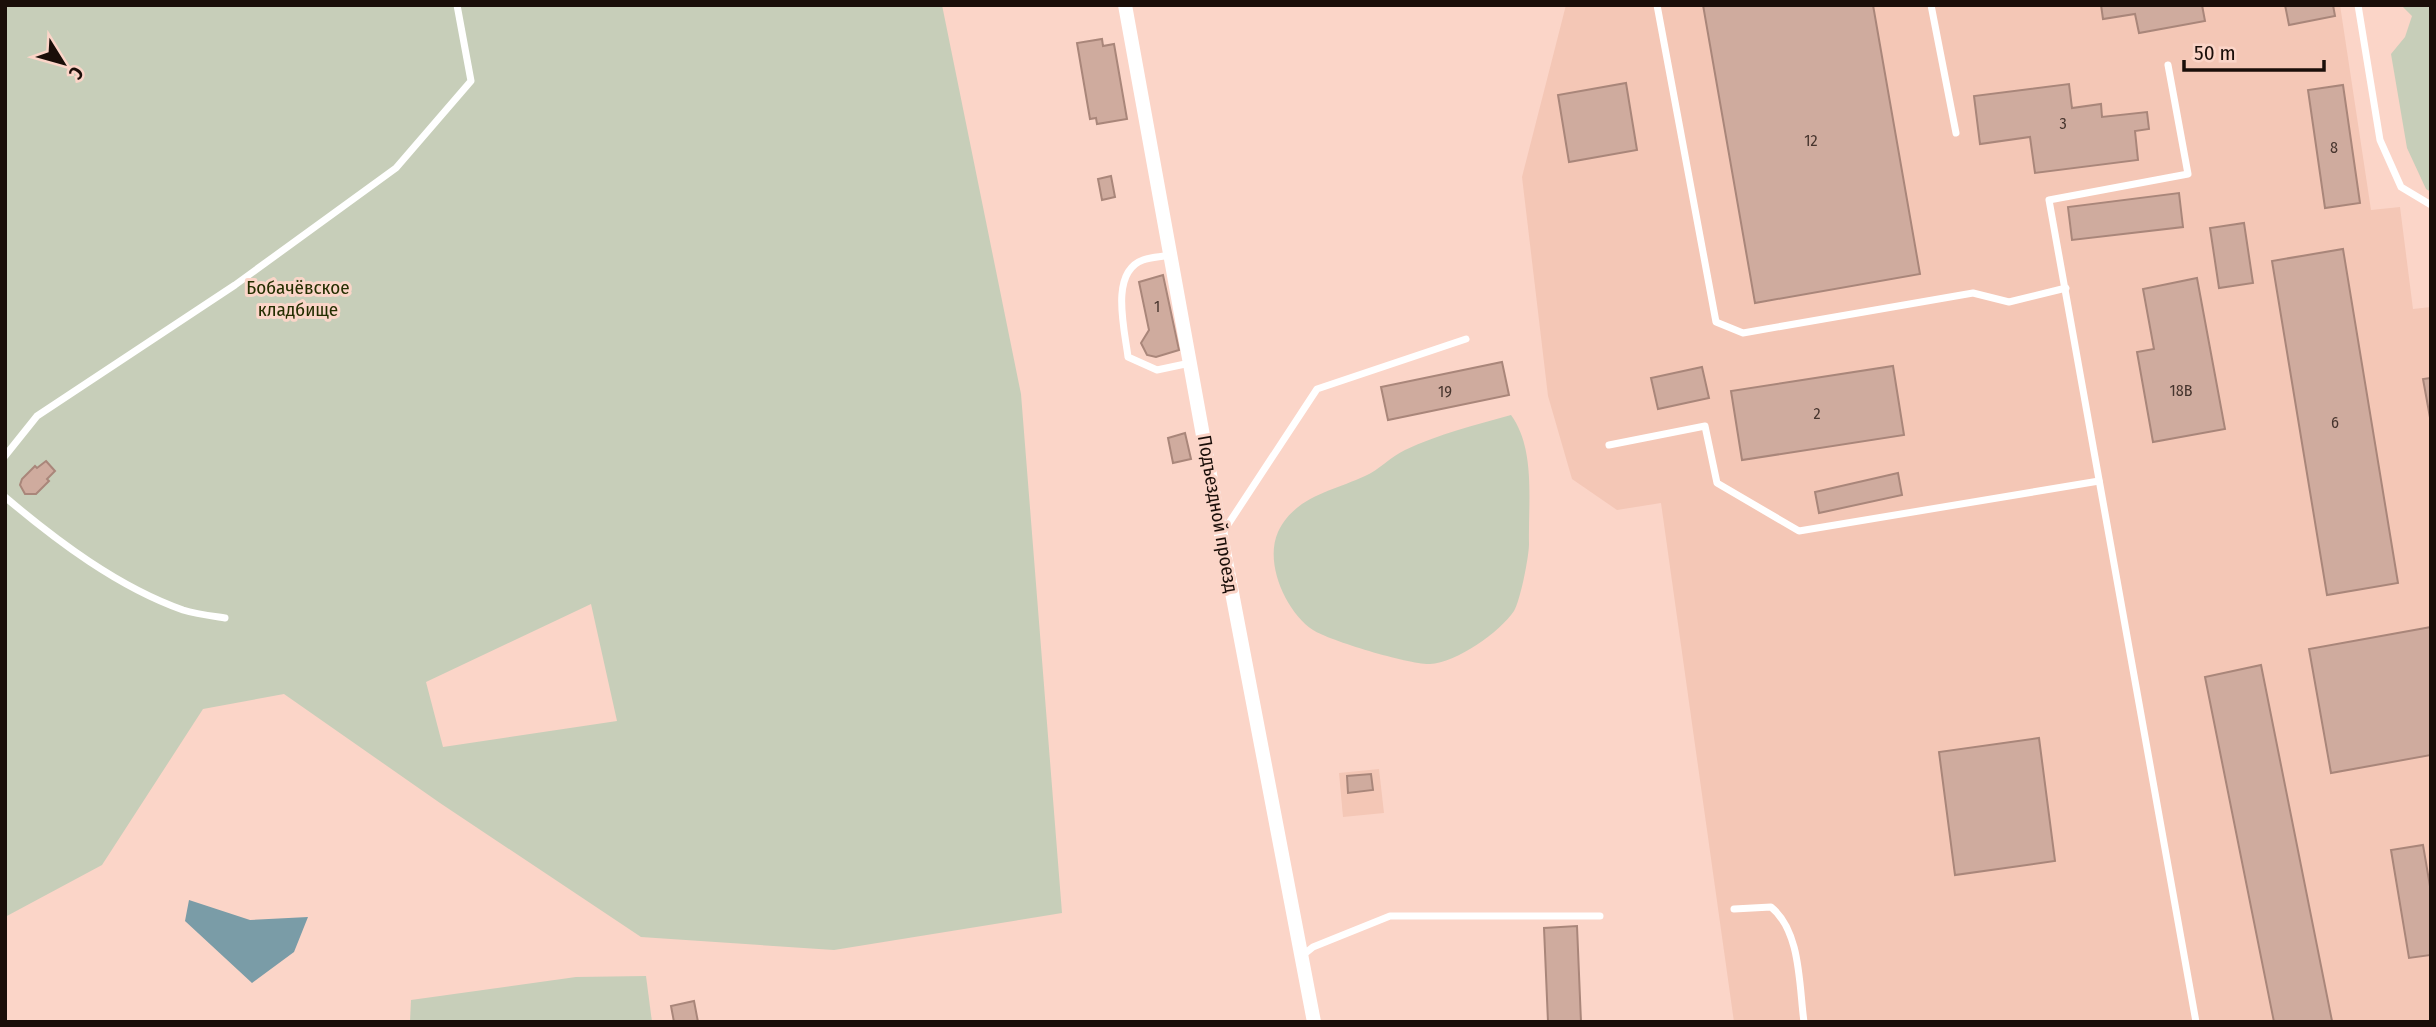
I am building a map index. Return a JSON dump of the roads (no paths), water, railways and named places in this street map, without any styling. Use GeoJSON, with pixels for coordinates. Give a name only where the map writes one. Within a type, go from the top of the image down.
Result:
{"type":"FeatureCollection","features":[{"type":"Feature","properties":{"kind":"street","name":"Подъездной проезд"},"geometry":{"type":"LineString","coordinates":[[1124,7],[1314,1022]]}},
{"type":"Feature","properties":{"kind":"lane"},"geometry":{"type":"LineString","coordinates":[[5,456],[37,416],[235,285],[396,168],[471,81],[457,5]]}},
{"type":"Feature","properties":{"kind":"lane"},"geometry":{"type":"LineString","coordinates":[[1657,5],[1716,322],[1743,333],[1973,293],[2009,302],[2066,288]]}},
{"type":"Feature","properties":{"kind":"lane"},"geometry":{"type":"LineString","coordinates":[[1931,5],[1956,133]]}},
{"type":"Feature","properties":{"kind":"lane"},"geometry":{"type":"LineString","coordinates":[[2358,5],[2380,140],[2401,187],[2431,205]]}},
{"type":"Feature","properties":{"kind":"lane"},"geometry":{"type":"LineString","coordinates":[[2168,65],[2188,174],[2049,200],[2196,1022]]}},
{"type":"Feature","properties":{"kind":"lane"},"geometry":{"type":"LineString","coordinates":[[1170,255],[1140,261],[1127,273],[1122,292],[1128,357],[1157,370],[1191,363]]}},
{"type":"Feature","properties":{"kind":"lane"},"geometry":{"type":"LineString","coordinates":[[1221,535],[1317,388],[1466,339]]}},
{"type":"Feature","properties":{"kind":"lane"},"geometry":{"type":"LineString","coordinates":[[1609,445],[1705,426],[1717,483],[1799,531],[2099,481]]}},
{"type":"Feature","properties":{"kind":"lane"},"geometry":{"type":"LineString","coordinates":[[5,497],[46,531],[127,583],[183,610],[225,618]]}},
{"type":"Feature","properties":{"kind":"lane"},"geometry":{"type":"LineString","coordinates":[[1734,909],[1771,906],[1782,915],[1791,935],[1804,1022]]}},
{"type":"Feature","properties":{"kind":"lane"},"geometry":{"type":"LineString","coordinates":[[1303,955],[1313,947],[1390,916],[1600,916]]}},
{"type":"Feature","properties":{"kind":"water"},"geometry":{"type":"Polygon","coordinates":[[[189,900],[250,920],[308,917],[294,952],[252,983],[185,921],[189,900]]]}},
{"type":"Feature","properties":{"kind":"park label","name":"Бобачёвское кладбище"},"geometry":{"type":"Point","coordinates":[298,298]}}]}
